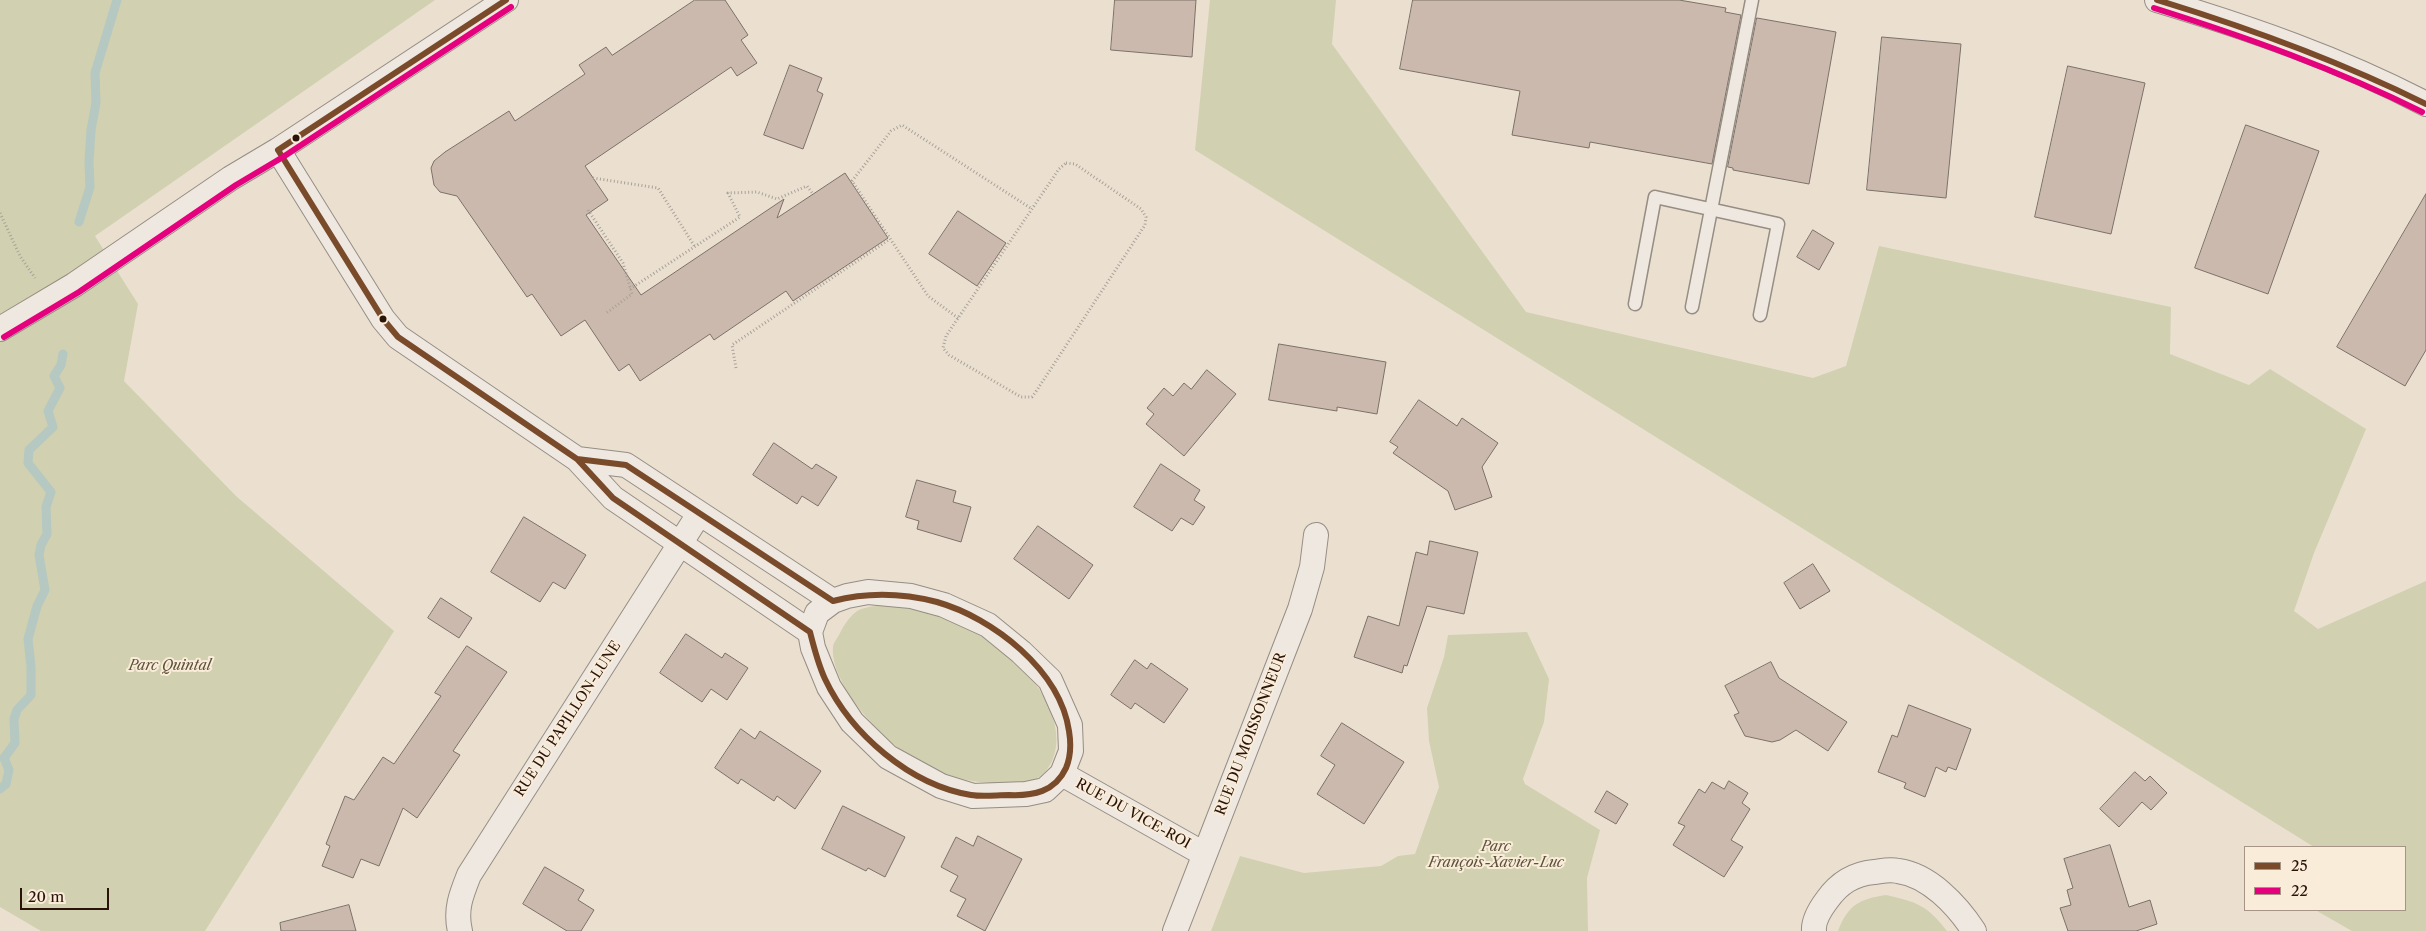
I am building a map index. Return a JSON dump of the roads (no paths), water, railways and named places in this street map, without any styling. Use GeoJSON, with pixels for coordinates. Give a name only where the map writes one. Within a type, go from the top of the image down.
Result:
{"type":"FeatureCollection","features":[{"type":"Feature","properties":{"kind":"street"},"geometry":{"type":"LineString","coordinates":[[0,329],[82,280],[231,178],[278,150],[506,0]]}},
{"type":"Feature","properties":{"kind":"street"},"geometry":{"type":"LineString","coordinates":[[2156,0],[2288,42],[2347,65],[2426,104]]}},
{"type":"Feature","properties":{"kind":"street"},"geometry":{"type":"LineString","coordinates":[[278,150],[383,319],[398,337],[577,459],[612,498],[810,632]]}},
{"type":"Feature","properties":{"kind":"street"},"geometry":{"type":"LineString","coordinates":[[577,459],[626,465],[833,601]]}},
{"type":"Feature","properties":{"kind":"street","name":"RUE DU PAPILLON-LUNE"},"geometry":{"type":"LineString","coordinates":[[460,931],[456,916],[459,899],[469,875],[699,514]]}},
{"type":"Feature","properties":{"kind":"street","name":"RUE DU MOISSONNEUR"},"geometry":{"type":"LineString","coordinates":[[1175,931],[1300,609],[1312,567],[1316,535]]}},
{"type":"Feature","properties":{"kind":"street","name":"RUE DU VICE-ROI"},"geometry":{"type":"LineString","coordinates":[[868,592],[911,596],[944,604],[988,625],[1021,652],[1050,680],[1070,725],[1071,751],[1062,774],[1045,790],[1026,794],[974,796],[940,786],[888,757],[852,722],[829,687],[813,648],[810,632],[817,613],[833,601],[868,592]]}},
{"type":"Feature","properties":{"kind":"street","name":"RUE DU VICE-ROI"},"geometry":{"type":"LineString","coordinates":[[1062,774],[1204,854]]}},
{"type":"Feature","properties":{"kind":"street"},"geometry":{"type":"LineString","coordinates":[[1814,931],[1813,926],[1822,907],[1837,886],[1860,873],[1896,870],[1917,876],[1946,896],[1974,931]]}},
{"type":"Feature","properties":{"kind":"lane"},"geometry":{"type":"LineString","coordinates":[[1692,307],[1752,0]]}},
{"type":"Feature","properties":{"kind":"lane"},"geometry":{"type":"LineString","coordinates":[[1635,304],[1655,197],[1778,224],[1760,315]]}},
{"type":"Feature","properties":{"kind":"waterway"},"geometry":{"type":"LineString","coordinates":[[79,222],[90,187],[91,130],[96,103],[95,73],[117,0]]}},
{"type":"Feature","properties":{"kind":"waterway"},"geometry":{"type":"LineString","coordinates":[[0,789],[6,784],[9,770],[4,758],[15,743],[14,719],[17,710],[31,695],[28,639],[37,606],[45,590],[39,555],[41,545],[47,534],[46,507],[51,492],[28,463],[29,450],[53,427],[48,411],[60,388],[54,376],[61,365],[63,354]]}},
{"type":"Feature","properties":{"kind":"park label","name":"Parc Quintal"},"geometry":{"type":"Point","coordinates":[170,666]}},
{"type":"Feature","properties":{"kind":"park label","name":"Parc François-Xavier-Luc"},"geometry":{"type":"Point","coordinates":[1496,856]}}]}
